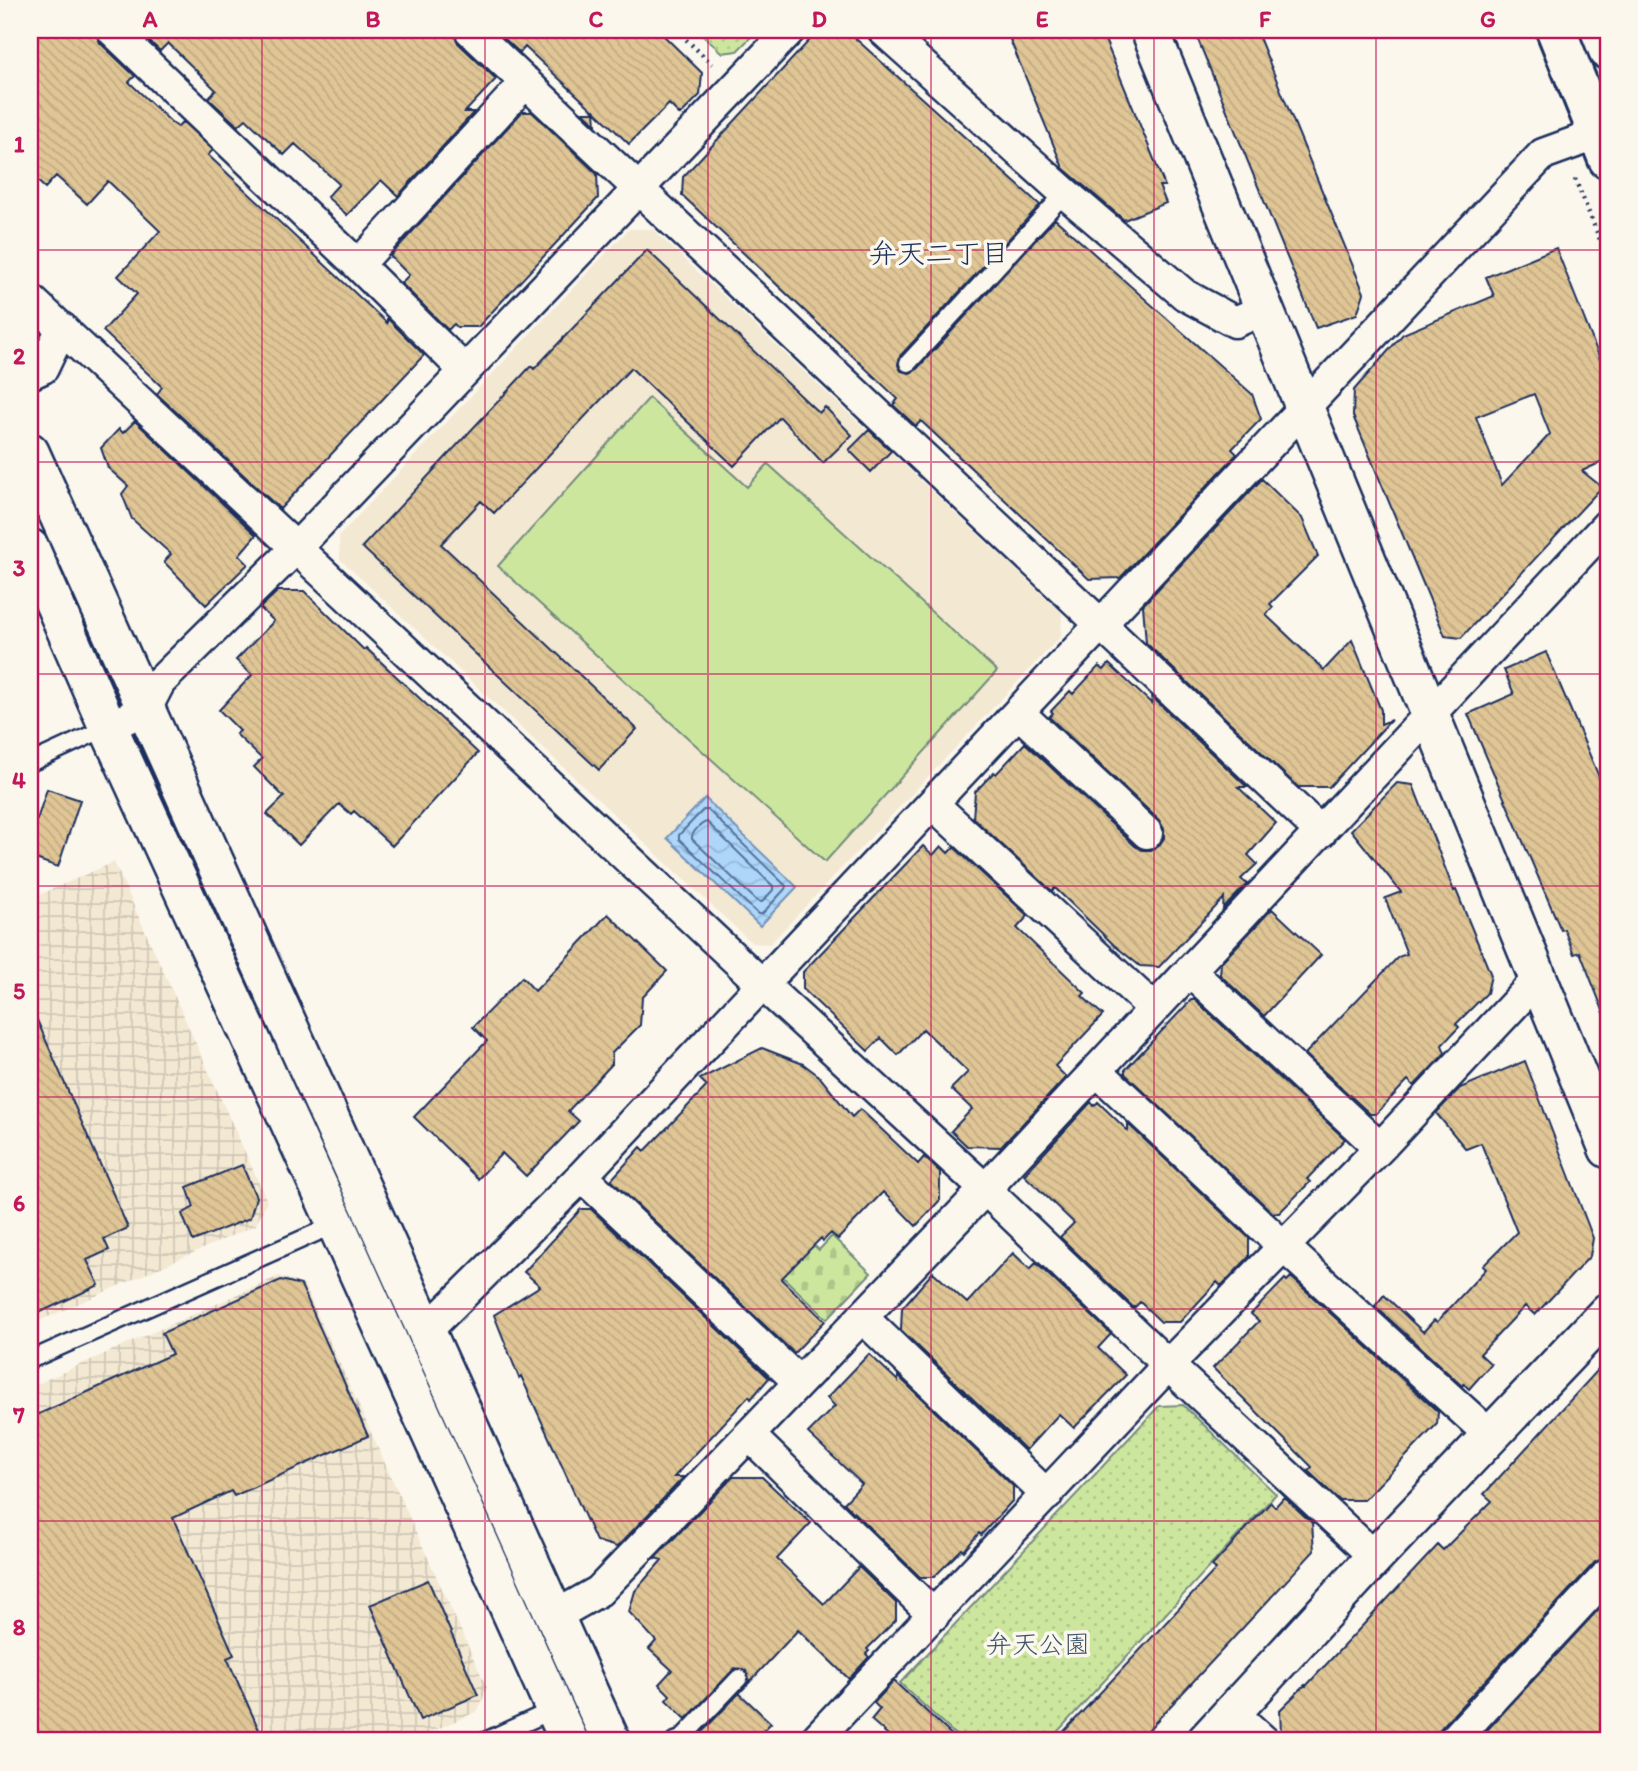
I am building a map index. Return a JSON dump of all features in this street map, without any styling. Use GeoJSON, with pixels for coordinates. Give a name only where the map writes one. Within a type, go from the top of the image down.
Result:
{"type":"FeatureCollection","features":[{"type":"Feature","properties":{"kind":"main road"},"geometry":{"type":"LineString","coordinates":[[1556,30],[1603,147]]}},
{"type":"Feature","properties":{"kind":"main road"},"geometry":{"type":"LineString","coordinates":[[1600,30],[1608,50]]}},
{"type":"Feature","properties":{"kind":"street"},"geometry":{"type":"LineString","coordinates":[[112,30],[466,371]]}},
{"type":"Feature","properties":{"kind":"street"},"geometry":{"type":"LineString","coordinates":[[470,30],[1321,832]]}},
{"type":"Feature","properties":{"kind":"street"},"geometry":{"type":"LineString","coordinates":[[107,727],[146,709],[160,682],[297,547],[790,30]]}},
{"type":"Feature","properties":{"kind":"street"},"geometry":{"type":"LineString","coordinates":[[883,30],[1065,193],[1185,295],[1235,322],[1265,309]]}},
{"type":"Feature","properties":{"kind":"street"},"geometry":{"type":"LineString","coordinates":[[1150,30],[1608,1149]]}},
{"type":"Feature","properties":{"kind":"street"},"geometry":{"type":"LineString","coordinates":[[358,265],[526,82]]}},
{"type":"Feature","properties":{"kind":"street"},"geometry":{"type":"LineString","coordinates":[[426,1331],[582,1177],[1543,155],[1603,147]]}},
{"type":"Feature","properties":{"kind":"street"},"geometry":{"type":"LineString","coordinates":[[30,299],[763,985],[985,1189],[1167,1365],[1375,1557]]}},
{"type":"Feature","properties":{"kind":"street"},"geometry":{"type":"LineString","coordinates":[[30,374],[43,368],[62,328]]}},
{"type":"Feature","properties":{"kind":"street"},"geometry":{"type":"LineString","coordinates":[[30,452],[611,1741]]}},
{"type":"Feature","properties":{"kind":"street"},"geometry":{"type":"LineString","coordinates":[[555,1616],[599,1591],[985,1189],[1608,524]]}},
{"type":"Feature","properties":{"kind":"street"},"geometry":{"type":"LineString","coordinates":[[30,548],[107,727],[336,1224],[562,1725]]}},
{"type":"Feature","properties":{"kind":"street"},"geometry":{"type":"LineString","coordinates":[[1019,713],[1147,833]]}},
{"type":"Feature","properties":{"kind":"street"},"geometry":{"type":"LineString","coordinates":[[933,804],[1154,1009]]}},
{"type":"Feature","properties":{"kind":"street"},"geometry":{"type":"LineString","coordinates":[[1190,971],[1380,1148]]}},
{"type":"Feature","properties":{"kind":"street"},"geometry":{"type":"LineString","coordinates":[[818,1740],[1167,1365],[1380,1148],[1538,979]]}},
{"type":"Feature","properties":{"kind":"street"},"geometry":{"type":"LineString","coordinates":[[1096,1070],[1491,1436]]}},
{"type":"Feature","properties":{"kind":"street"},"geometry":{"type":"LineString","coordinates":[[582,1177],[799,1382]]}},
{"type":"Feature","properties":{"kind":"street"},"geometry":{"type":"LineString","coordinates":[[1206,1741],[1375,1557],[1608,1312]]}},
{"type":"Feature","properties":{"kind":"street"},"geometry":{"type":"LineString","coordinates":[[862,1317],[1047,1495]]}},
{"type":"Feature","properties":{"kind":"street"},"geometry":{"type":"LineString","coordinates":[[749,1435],[934,1615]]}},
{"type":"Feature","properties":{"kind":"street"},"geometry":{"type":"LineString","coordinates":[[1452,1741],[1608,1574]]}},
{"type":"Feature","properties":{"kind":"street"},"geometry":{"type":"LineString","coordinates":[[1233,1713],[1264,1741]]}},
{"type":"Feature","properties":{"kind":"lane"},"geometry":{"type":"LineString","coordinates":[[908,363],[1065,193]]}},
{"type":"Feature","properties":{"kind":"lane"},"geometry":{"type":"LineString","coordinates":[[30,763],[107,727]]}},
{"type":"Feature","properties":{"kind":"lane"},"geometry":{"type":"LineString","coordinates":[[30,1360],[336,1224]]}},
{"type":"Feature","properties":{"kind":"lane"},"geometry":{"type":"LineString","coordinates":[[675,1741],[681,1739],[739,1678]]}},
{"type":"Feature","properties":{"kind":"lane"},"geometry":{"type":"LineString","coordinates":[[485,1741],[562,1725]]}},
{"type":"Feature","properties":{"kind":"path"},"geometry":{"type":"LineString","coordinates":[[676,30],[716,67]]}},
{"type":"Feature","properties":{"kind":"shaded area"},"geometry":{"type":"Polygon","coordinates":[[[629,229],[652,229],[1062,613],[1061,636],[770,944],[752,943],[340,559],[339,536],[629,229]]]}},
{"type":"Feature","properties":{"kind":"shaded area"},"geometry":{"type":"Polygon","coordinates":[[[114,862],[267,1201],[256,1225],[30,1325],[30,899],[114,862]]]}},
{"type":"Feature","properties":{"kind":"shaded area"},"geometry":{"type":"Polygon","coordinates":[[[279,1276],[304,1285],[487,1688],[478,1711],[410,1741],[30,1741],[30,1387],[279,1276]]]}},
{"type":"Feature","properties":{"kind":"green space"},"geometry":{"type":"Polygon","coordinates":[[[697,30],[758,30],[737,51],[722,53],[697,30]]]}},
{"type":"Feature","properties":{"kind":"green space"},"geometry":{"type":"Polygon","coordinates":[[[649,398],[747,487],[768,464],[997,671],[825,862],[498,566],[649,398]]]}},
{"type":"Feature","properties":{"kind":"green space"},"geometry":{"type":"Polygon","coordinates":[[[770,1204],[819,1250],[832,1236],[871,1273],[827,1319],[740,1236],[770,1204]]]}},
{"type":"Feature","properties":{"kind":"green space","name":"弁天公園"},"geometry":{"type":"Polygon","coordinates":[[[1183,1405],[1276,1494],[1049,1741],[962,1741],[900,1683],[1159,1406],[1183,1405]]]}},
{"type":"Feature","properties":{"kind":"water"},"geometry":{"type":"Polygon","coordinates":[[[705,798],[797,887],[760,926],[667,838],[705,798]]]}},
{"type":"Feature","properties":{"kind":"building"},"geometry":{"type":"Polygon","coordinates":[[[30,30],[95,30],[100,43],[135,76],[129,82],[172,123],[178,127],[183,122],[213,150],[208,155],[424,355],[280,509],[157,394],[162,387],[103,331],[137,294],[118,276],[160,231],[108,181],[87,204],[56,176],[45,188],[30,174],[30,30]]]}},
{"type":"Feature","properties":{"kind":"building"},"geometry":{"type":"Polygon","coordinates":[[[137,30],[453,30],[458,43],[496,79],[465,112],[474,112],[398,196],[381,180],[347,215],[327,197],[339,184],[295,144],[284,155],[246,119],[238,126],[208,98],[216,90],[168,43],[160,51],[137,30]]]}},
{"type":"Feature","properties":{"kind":"building"},"geometry":{"type":"Polygon","coordinates":[[[495,30],[658,30],[702,73],[700,95],[680,115],[669,104],[629,144],[595,111],[596,124],[583,112],[595,112],[525,47],[520,53],[495,30]]]}},
{"type":"Feature","properties":{"kind":"building"},"geometry":{"type":"Polygon","coordinates":[[[819,30],[846,30],[1040,205],[900,356],[898,365],[901,371],[910,373],[916,370],[1055,219],[1252,394],[1261,419],[1232,449],[1237,454],[1120,578],[1089,579],[921,421],[916,426],[893,405],[898,399],[682,195],[683,177],[819,30]]]}},
{"type":"Feature","properties":{"kind":"building"},"geometry":{"type":"Polygon","coordinates":[[[1006,30],[1101,30],[1165,186],[1159,186],[1166,203],[1124,220],[1063,168],[1006,30]]]}},
{"type":"Feature","properties":{"kind":"building"},"geometry":{"type":"Polygon","coordinates":[[[1194,30],[1256,30],[1364,293],[1357,314],[1316,328],[1194,30]]]}},
{"type":"Feature","properties":{"kind":"building"},"geometry":{"type":"Polygon","coordinates":[[[522,112],[532,112],[597,174],[598,198],[478,327],[457,327],[454,324],[448,330],[401,283],[409,275],[390,256],[522,112]]]}},
{"type":"Feature","properties":{"kind":"building"},"geometry":{"type":"Polygon","coordinates":[[[1556,248],[1608,379],[1608,459],[1582,471],[1602,487],[1461,638],[1445,636],[1353,416],[1354,390],[1403,334],[1494,296],[1486,277],[1556,248]],[[1534,394],[1476,417],[1502,485],[1550,434],[1534,394]]]}},
{"type":"Feature","properties":{"kind":"building"},"geometry":{"type":"Polygon","coordinates":[[[647,250],[819,413],[825,407],[852,435],[823,463],[780,417],[734,466],[631,368],[494,513],[481,501],[441,544],[637,729],[599,770],[362,547],[531,366],[534,369],[647,250]]]}},
{"type":"Feature","properties":{"kind":"building"},"geometry":{"type":"Polygon","coordinates":[[[135,421],[256,535],[239,555],[248,564],[206,605],[164,562],[171,554],[132,519],[122,494],[128,486],[108,468],[101,448],[119,429],[123,433],[135,421]]]}},
{"type":"Feature","properties":{"kind":"building"},"geometry":{"type":"Polygon","coordinates":[[[869,430],[891,451],[871,472],[849,450],[869,430]]]}},
{"type":"Feature","properties":{"kind":"building"},"geometry":{"type":"Polygon","coordinates":[[[1262,479],[1302,518],[1318,556],[1270,604],[1273,607],[1266,615],[1324,670],[1352,640],[1381,710],[1381,724],[1391,720],[1329,787],[1298,787],[1146,643],[1143,605],[1262,479]]]}},
{"type":"Feature","properties":{"kind":"building"},"geometry":{"type":"Polygon","coordinates":[[[278,591],[304,591],[364,650],[366,648],[478,753],[392,846],[354,811],[351,814],[339,804],[299,845],[267,814],[284,797],[254,767],[262,759],[236,734],[240,731],[219,710],[252,675],[236,660],[274,621],[260,608],[278,591]]]}},
{"type":"Feature","properties":{"kind":"building"},"geometry":{"type":"Polygon","coordinates":[[[1546,652],[1608,798],[1608,1018],[1580,952],[1574,954],[1564,929],[1561,930],[1468,714],[1514,694],[1504,670],[1546,652]]]}},
{"type":"Feature","properties":{"kind":"building"},"geometry":{"type":"Polygon","coordinates":[[[1109,664],[1152,704],[1151,696],[1247,787],[1238,787],[1276,823],[1248,855],[1257,864],[1241,879],[1247,884],[1223,909],[1224,898],[1159,967],[1140,966],[1114,945],[1055,888],[1052,891],[973,818],[975,792],[1025,743],[1135,846],[1142,850],[1151,850],[1160,844],[1164,838],[1164,829],[1159,820],[1049,717],[1053,713],[1051,711],[1070,691],[1073,694],[1099,666],[1104,670],[1109,664]]]}},
{"type":"Feature","properties":{"kind":"building"},"geometry":{"type":"Polygon","coordinates":[[[1397,783],[1413,785],[1454,891],[1456,890],[1491,975],[1487,993],[1456,1024],[1459,1027],[1442,1045],[1445,1053],[1414,1086],[1408,1080],[1376,1114],[1370,1114],[1305,1054],[1398,957],[1407,954],[1385,898],[1401,892],[1351,830],[1397,783]]]}},
{"type":"Feature","properties":{"kind":"building"},"geometry":{"type":"Polygon","coordinates":[[[47,789],[80,800],[58,867],[30,857],[30,841],[47,789]]]}},
{"type":"Feature","properties":{"kind":"building"},"geometry":{"type":"Polygon","coordinates":[[[923,846],[933,855],[941,846],[948,853],[954,847],[1028,916],[1017,928],[1085,993],[1082,996],[1103,1015],[1055,1066],[1066,1077],[1001,1147],[967,1146],[951,1131],[972,1109],[951,1089],[968,1072],[923,1029],[898,1055],[881,1038],[868,1051],[803,989],[803,972],[923,846]]]}},
{"type":"Feature","properties":{"kind":"building"},"geometry":{"type":"Polygon","coordinates":[[[1272,909],[1321,955],[1264,1016],[1220,975],[1221,963],[1272,909]]]}},
{"type":"Feature","properties":{"kind":"building"},"geometry":{"type":"Polygon","coordinates":[[[608,914],[667,971],[642,998],[640,1025],[612,1053],[612,1064],[568,1111],[579,1121],[526,1176],[502,1153],[478,1179],[414,1117],[487,1041],[473,1027],[522,977],[535,991],[608,914]]]}},
{"type":"Feature","properties":{"kind":"building"},"geometry":{"type":"Polygon","coordinates":[[[1191,1000],[1195,1000],[1345,1139],[1307,1179],[1310,1182],[1279,1213],[1273,1213],[1125,1074],[1125,1070],[1191,1000]]]}},
{"type":"Feature","properties":{"kind":"building"},"geometry":{"type":"Polygon","coordinates":[[[30,1004],[128,1228],[104,1239],[109,1250],[87,1260],[99,1285],[30,1317],[30,1004]]]}},
{"type":"Feature","properties":{"kind":"building"},"geometry":{"type":"Polygon","coordinates":[[[762,1048],[803,1064],[819,1076],[852,1117],[860,1109],[918,1164],[924,1157],[940,1172],[940,1200],[916,1226],[883,1192],[838,1239],[831,1233],[823,1241],[821,1238],[781,1279],[825,1321],[794,1353],[611,1180],[641,1147],[645,1151],[707,1086],[700,1079],[762,1048]]]}},
{"type":"Feature","properties":{"kind":"building"},"geometry":{"type":"Polygon","coordinates":[[[1525,1061],[1593,1238],[1590,1256],[1535,1315],[1525,1306],[1480,1354],[1491,1364],[1469,1389],[1464,1384],[1462,1386],[1375,1306],[1384,1295],[1423,1332],[1434,1320],[1437,1322],[1486,1269],[1483,1266],[1517,1232],[1481,1143],[1466,1149],[1436,1113],[1460,1088],[1525,1061]]]}},
{"type":"Feature","properties":{"kind":"building"},"geometry":{"type":"Polygon","coordinates":[[[1091,1102],[1094,1106],[1098,1102],[1128,1131],[1128,1124],[1249,1238],[1249,1257],[1221,1286],[1217,1282],[1180,1322],[1161,1322],[1140,1302],[1134,1308],[1060,1237],[1074,1223],[1024,1175],[1091,1102]]]}},
{"type":"Feature","properties":{"kind":"building"},"geometry":{"type":"Polygon","coordinates":[[[242,1165],[256,1197],[250,1218],[193,1241],[182,1214],[194,1207],[187,1187],[242,1165]]]}},
{"type":"Feature","properties":{"kind":"building"},"geometry":{"type":"Polygon","coordinates":[[[581,1209],[591,1209],[769,1378],[674,1477],[684,1477],[617,1547],[596,1541],[521,1376],[519,1378],[494,1315],[540,1286],[524,1272],[581,1209]]]}},
{"type":"Feature","properties":{"kind":"building"},"geometry":{"type":"Polygon","coordinates":[[[1013,1253],[1030,1269],[1036,1263],[1111,1334],[1098,1348],[1126,1375],[1074,1428],[1059,1414],[1026,1450],[901,1330],[902,1308],[933,1272],[967,1303],[1013,1253]]]}},
{"type":"Feature","properties":{"kind":"building"},"geometry":{"type":"Polygon","coordinates":[[[1291,1277],[1438,1412],[1437,1424],[1364,1500],[1339,1500],[1308,1471],[1312,1467],[1213,1368],[1259,1321],[1251,1314],[1285,1279],[1287,1281],[1291,1277]]]}},
{"type":"Feature","properties":{"kind":"building"},"geometry":{"type":"Polygon","coordinates":[[[281,1280],[301,1285],[368,1436],[234,1496],[231,1491],[173,1518],[234,1655],[227,1658],[264,1741],[30,1741],[30,1418],[172,1354],[162,1333],[281,1280]]]}},
{"type":"Feature","properties":{"kind":"building"},"geometry":{"type":"Polygon","coordinates":[[[869,1354],[898,1381],[898,1376],[1013,1486],[1013,1500],[981,1535],[979,1533],[964,1551],[962,1549],[934,1577],[920,1577],[844,1503],[862,1484],[808,1433],[835,1406],[827,1398],[869,1354]]]}},
{"type":"Feature","properties":{"kind":"building"},"geometry":{"type":"Polygon","coordinates":[[[1608,1359],[1608,1557],[1595,1562],[1440,1729],[1436,1741],[1289,1741],[1281,1733],[1280,1710],[1306,1686],[1438,1545],[1443,1550],[1492,1501],[1484,1494],[1608,1359]]]}},
{"type":"Feature","properties":{"kind":"building"},"geometry":{"type":"Polygon","coordinates":[[[733,1477],[762,1477],[811,1523],[777,1559],[824,1604],[859,1567],[896,1603],[896,1620],[867,1649],[869,1651],[866,1654],[869,1657],[849,1679],[798,1630],[747,1685],[747,1671],[735,1668],[686,1719],[666,1700],[670,1695],[659,1684],[672,1670],[649,1649],[656,1641],[629,1612],[635,1591],[662,1560],[655,1558],[733,1477]]]}},
{"type":"Feature","properties":{"kind":"building"},"geometry":{"type":"Polygon","coordinates":[[[1284,1497],[1312,1523],[1314,1551],[1138,1741],[1055,1741],[1216,1569],[1212,1566],[1271,1502],[1275,1507],[1284,1497]]]}},
{"type":"Feature","properties":{"kind":"building"},"geometry":{"type":"Polygon","coordinates":[[[428,1580],[478,1695],[420,1720],[370,1605],[428,1580]]]}},
{"type":"Feature","properties":{"kind":"building"},"geometry":{"type":"Polygon","coordinates":[[[1608,1599],[1608,1741],[1477,1741],[1608,1599]]]}},
{"type":"Feature","properties":{"kind":"building"},"geometry":{"type":"Polygon","coordinates":[[[894,1681],[958,1741],[895,1741],[871,1720],[880,1709],[874,1703],[894,1681]]]}},
{"type":"Feature","properties":{"kind":"building"},"geometry":{"type":"Polygon","coordinates":[[[739,1693],[771,1723],[753,1741],[709,1741],[701,1733],[739,1693]]]}},
{"type":"Feature","properties":{"kind":"district","name":"弁天二丁目"},"geometry":{"type":"Point","coordinates":[939,253]}}]}
